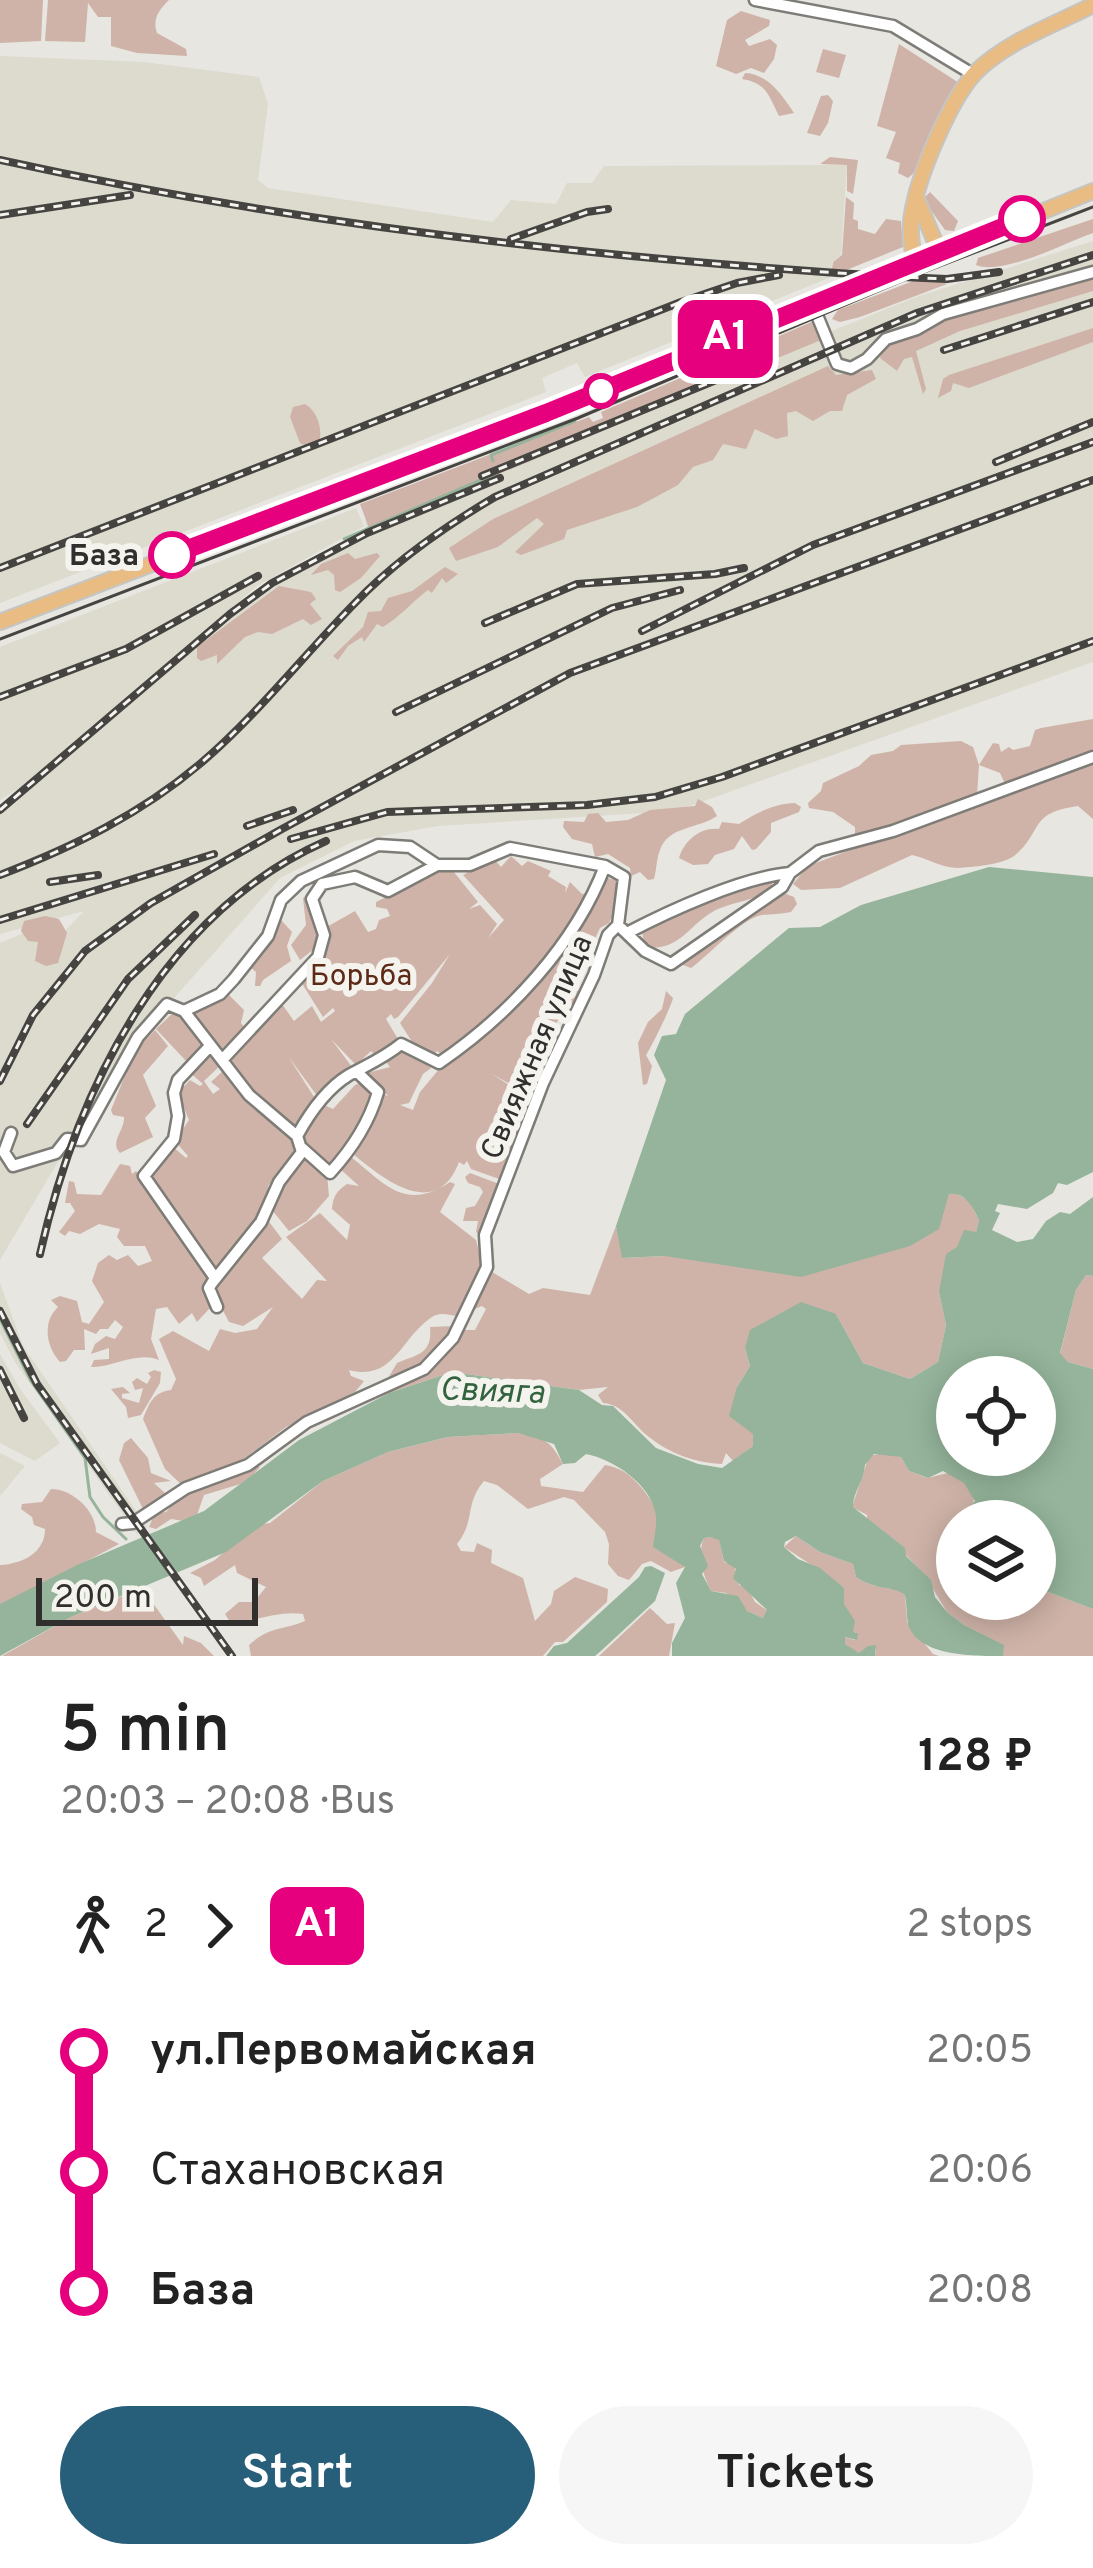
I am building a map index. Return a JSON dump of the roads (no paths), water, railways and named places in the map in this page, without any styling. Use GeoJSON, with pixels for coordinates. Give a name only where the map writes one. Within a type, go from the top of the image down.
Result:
{"type":"FeatureCollection","features":[{"type":"Feature","properties":{"kind":"main road"},"geometry":{"type":"LineString","coordinates":[[914,261],[910,218],[916,197],[957,100],[974,75],[1006,50],[1093,5]]}},
{"type":"Feature","properties":{"kind":"main road"},"geometry":{"type":"LineString","coordinates":[[0,622],[546,413],[1093,191]]}},
{"type":"Feature","properties":{"kind":"main road"},"geometry":{"type":"LineString","coordinates":[[916,197],[940,251]]}},
{"type":"Feature","properties":{"kind":"street"},"geometry":{"type":"LineString","coordinates":[[755,0],[905,31],[974,75]]}},
{"type":"Feature","properties":{"kind":"street"},"geometry":{"type":"LineString","coordinates":[[849,16],[852,0]]}},
{"type":"Feature","properties":{"kind":"street"},"geometry":{"type":"LineString","coordinates":[[812,302],[837,364],[850,368],[867,359],[886,339],[943,314],[1093,272]]}},
{"type":"Feature","properties":{"kind":"street","name":"Свияжная улица"},"geometry":{"type":"LineString","coordinates":[[122,1525],[133,1523],[186,1487],[248,1466],[307,1422],[424,1369],[453,1337],[487,1267],[485,1235],[543,1084],[608,935],[622,929],[645,951],[671,964],[782,887],[790,873],[819,851],[893,831],[1093,757]]}},
{"type":"Feature","properties":{"kind":"street"},"geometry":{"type":"LineString","coordinates":[[184,1011],[220,994],[234,979],[268,936],[281,901],[301,881],[378,845],[410,847],[436,865]]}},
{"type":"Feature","properties":{"kind":"street"},"geometry":{"type":"LineString","coordinates":[[223,1059],[322,951],[323,928],[312,898],[316,888],[332,880],[355,878],[388,891],[436,865],[470,865],[510,848],[605,866],[623,877],[622,929],[767,875],[790,873]]}},
{"type":"Feature","properties":{"kind":"street"},"geometry":{"type":"LineString","coordinates":[[218,1307],[209,1288],[261,1222],[319,1102],[400,1043],[439,1063],[465,1046],[563,947],[605,866]]}},
{"type":"Feature","properties":{"kind":"street"},"geometry":{"type":"LineString","coordinates":[[11,1133],[4,1152],[13,1166],[56,1153],[67,1139],[81,1140],[138,1036],[167,1004],[184,1011],[249,1095],[330,1173],[370,1118],[378,1092],[357,1072]]}},
{"type":"Feature","properties":{"kind":"street"},"geometry":{"type":"LineString","coordinates":[[210,1046],[178,1080],[173,1142],[144,1176],[215,1278]]}},
{"type":"Feature","properties":{"kind":"water"},"geometry":{"type":"Polygon","coordinates":[[[989,867],[1093,877],[1093,1172],[1067,1185],[1058,1183],[1053,1193],[1027,1209],[998,1204],[995,1211],[1000,1213],[992,1230],[1017,1242],[1033,1239],[1046,1221],[1060,1212],[1070,1214],[1093,1197],[1093,1276],[1086,1275],[1076,1290],[1060,1353],[1068,1362],[1093,1369],[1093,1609],[1056,1595],[1056,1500],[974,1500],[964,1483],[952,1476],[1056,1476],[1056,1356],[939,1356],[946,1325],[939,1292],[946,1254],[957,1247],[964,1230],[976,1232],[979,1220],[960,1195],[949,1194],[939,1229],[910,1246],[801,1277],[665,1256],[622,1258],[616,1226],[666,1080],[654,1055],[662,1036],[676,1034],[685,1014],[789,928],[820,927],[861,905],[989,867]]]}},
{"type":"Feature","properties":{"kind":"water","name":"Свияга"},"geometry":{"type":"Polygon","coordinates":[[[801,1302],[836,1314],[863,1363],[910,1379],[936,1363],[936,1474],[928,1478],[909,1471],[901,1457],[874,1454],[865,1465],[853,1507],[905,1548],[906,1556],[931,1580],[936,1620],[957,1620],[1004,1645],[1003,1656],[947,1652],[922,1642],[908,1624],[905,1595],[856,1577],[853,1564],[820,1552],[796,1536],[784,1547],[844,1588],[844,1604],[855,1621],[853,1632],[858,1633],[857,1640],[845,1637],[845,1644],[859,1653],[876,1645],[875,1656],[672,1656],[672,1643],[685,1618],[676,1583],[685,1567],[653,1547],[656,1517],[648,1494],[608,1461],[586,1454],[575,1463],[563,1464],[554,1444],[518,1433],[448,1437],[388,1452],[323,1481],[226,1552],[71,1617],[0,1656],[0,1604],[204,1511],[299,1440],[389,1393],[452,1372],[579,1390],[602,1405],[613,1406],[656,1448],[722,1468],[753,1446],[753,1434],[729,1416],[737,1387],[750,1366],[745,1348],[750,1330],[801,1302]],[[704,1538],[700,1546],[708,1566],[702,1574],[711,1591],[738,1596],[747,1611],[763,1618],[767,1610],[733,1578],[736,1569],[724,1561],[719,1540],[704,1538]]]}},
{"type":"Feature","properties":{"kind":"water"},"geometry":{"type":"Polygon","coordinates":[[[651,1566],[665,1573],[655,1601],[595,1656],[546,1656],[554,1646],[567,1643],[651,1566]]]}},
{"type":"Feature","properties":{"kind":"waterway"},"geometry":{"type":"LineString","coordinates":[[493,461],[491,455],[575,421]]}},
{"type":"Feature","properties":{"kind":"waterway"},"geometry":{"type":"LineString","coordinates":[[344,539],[497,473]]}},
{"type":"Feature","properties":{"kind":"waterway"},"geometry":{"type":"LineString","coordinates":[[0,1319],[31,1381],[85,1458],[90,1497],[126,1539]]}},
{"type":"Feature","properties":{"kind":"tram line"},"geometry":{"type":"LineString","coordinates":[[0,639],[578,418],[911,277],[1093,207]]}},
{"type":"Feature","properties":{"kind":"railway"},"geometry":{"type":"LineString","coordinates":[[0,160],[336,221],[562,249],[902,277],[947,279],[999,272]]}},
{"type":"Feature","properties":{"kind":"railway"},"geometry":{"type":"LineString","coordinates":[[0,215],[130,195]]}},
{"type":"Feature","properties":{"kind":"railway"},"geometry":{"type":"LineString","coordinates":[[511,239],[608,209]]}},
{"type":"Feature","properties":{"kind":"railway"},"geometry":{"type":"LineString","coordinates":[[0,875],[105,828],[178,781],[241,725],[371,587],[439,532],[495,497],[917,313],[1093,255]]}},
{"type":"Feature","properties":{"kind":"railway"},"geometry":{"type":"LineString","coordinates":[[0,568],[681,302],[779,275]]}},
{"type":"Feature","properties":{"kind":"railway"},"geometry":{"type":"LineString","coordinates":[[944,350],[1093,302]]}},
{"type":"Feature","properties":{"kind":"railway"},"geometry":{"type":"LineString","coordinates":[[482,476],[721,378]]}},
{"type":"Feature","properties":{"kind":"railway"},"geometry":{"type":"LineString","coordinates":[[996,462],[1093,422]]}},
{"type":"Feature","properties":{"kind":"railway"},"geometry":{"type":"LineString","coordinates":[[642,631],[813,545],[1093,442]]}},
{"type":"Feature","properties":{"kind":"railway"},"geometry":{"type":"LineString","coordinates":[[0,810],[272,583],[367,533],[500,478]]}},
{"type":"Feature","properties":{"kind":"railway"},"geometry":{"type":"LineString","coordinates":[[0,1081],[33,1015],[85,951],[151,903],[282,829],[570,673],[1093,480]]}},
{"type":"Feature","properties":{"kind":"railway"},"geometry":{"type":"LineString","coordinates":[[485,623],[577,584],[744,568]]}},
{"type":"Feature","properties":{"kind":"railway"},"geometry":{"type":"LineString","coordinates":[[0,697],[126,649],[258,576]]}},
{"type":"Feature","properties":{"kind":"railway"},"geometry":{"type":"LineString","coordinates":[[396,712],[612,608],[680,590]]}},
{"type":"Feature","properties":{"kind":"railway"},"geometry":{"type":"LineString","coordinates":[[291,839],[387,812],[587,805],[655,797],[722,777],[1093,641]]}},
{"type":"Feature","properties":{"kind":"railway"},"geometry":{"type":"LineString","coordinates":[[247,826],[293,810]]}},
{"type":"Feature","properties":{"kind":"railway"},"geometry":{"type":"LineString","coordinates":[[40,1254],[77,1130],[136,1013],[174,960],[218,913],[268,873],[326,841]]}},
{"type":"Feature","properties":{"kind":"railway"},"geometry":{"type":"LineString","coordinates":[[0,920],[214,854]]}},
{"type":"Feature","properties":{"kind":"railway"},"geometry":{"type":"LineString","coordinates":[[50,882],[98,875]]}},
{"type":"Feature","properties":{"kind":"railway"},"geometry":{"type":"LineString","coordinates":[[27,1124],[128,979],[195,915]]}},
{"type":"Feature","properties":{"kind":"railway"},"geometry":{"type":"LineString","coordinates":[[0,1311],[37,1384],[232,1656]]}},
{"type":"Feature","properties":{"kind":"railway"},"geometry":{"type":"LineString","coordinates":[[0,1370],[24,1418]]}},
{"type":"Feature","properties":{"kind":"place","name":"База"},"geometry":{"type":"Point","coordinates":[172,555]}},
{"type":"Feature","properties":{"kind":"park label","name":"Борьба"},"geometry":{"type":"Point","coordinates":[361,975]}}]}
